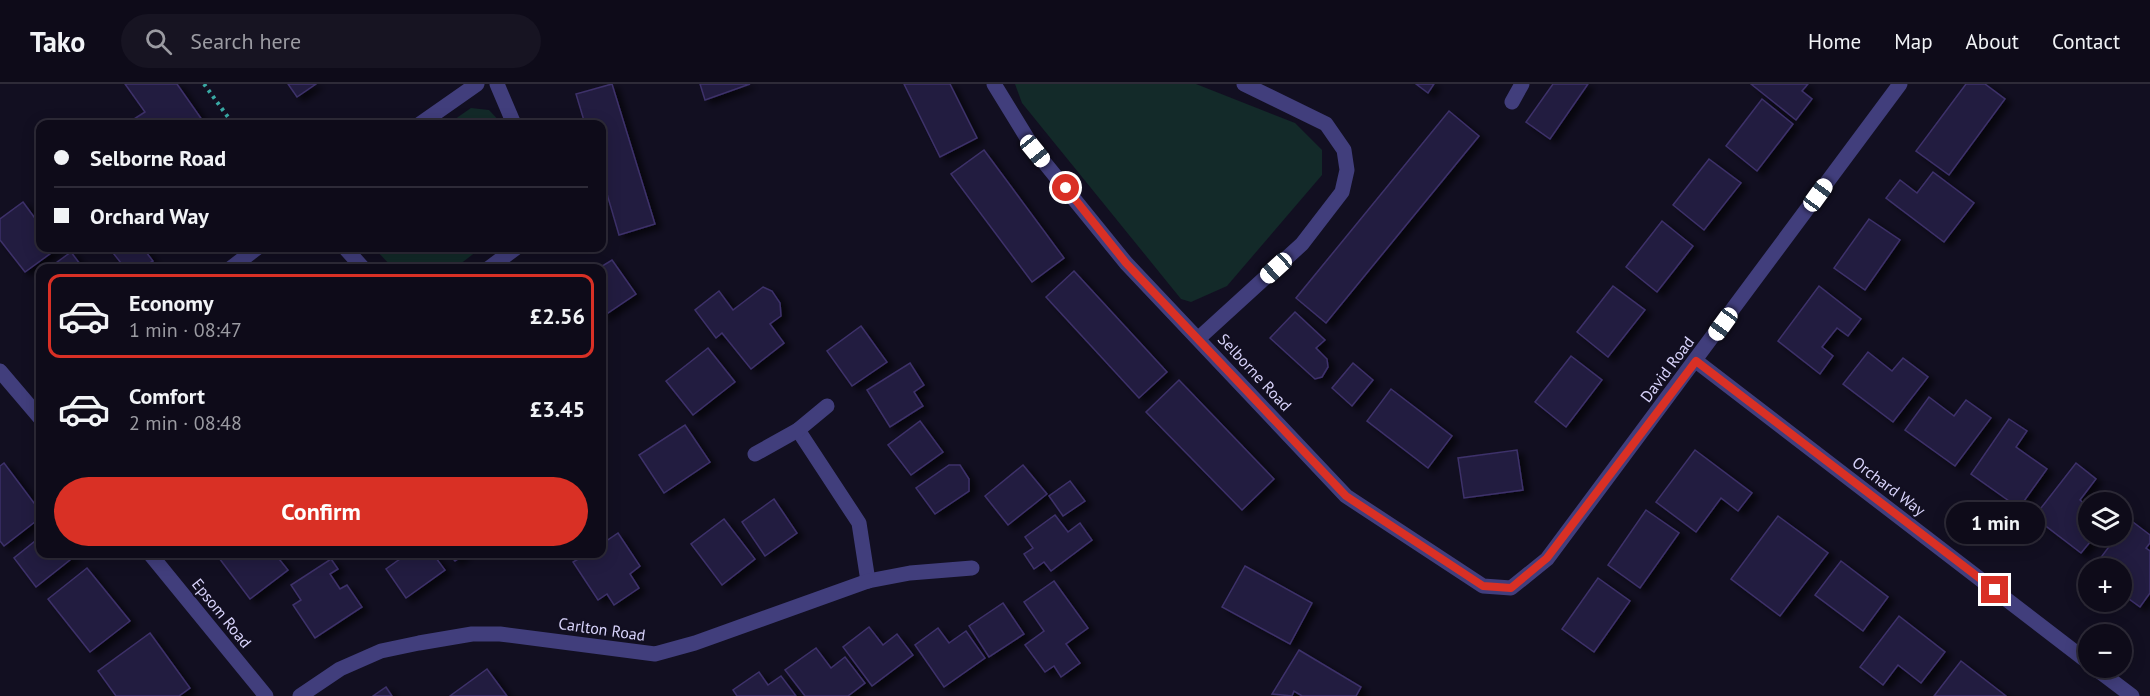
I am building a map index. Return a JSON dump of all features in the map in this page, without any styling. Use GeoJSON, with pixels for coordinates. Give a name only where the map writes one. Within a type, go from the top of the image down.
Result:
{"type":"FeatureCollection","features":[{"type":"Feature","properties":{"kind":"street"},"geometry":{"type":"LineString","coordinates":[[426,120],[477,84]]}},
{"type":"Feature","properties":{"kind":"street"},"geometry":{"type":"LineString","coordinates":[[497,84],[512,120]]}},
{"type":"Feature","properties":{"kind":"street","name":"Selborne Road"},"geometry":{"type":"LineString","coordinates":[[994,84],[1035,151],[1126,263],[1346,496],[1483,586],[1511,588],[1547,558]]}},
{"type":"Feature","properties":{"kind":"street"},"geometry":{"type":"LineString","coordinates":[[1199,338],[1302,244],[1342,192],[1347,170],[1344,150],[1326,124],[1244,84]]}},
{"type":"Feature","properties":{"kind":"street"},"geometry":{"type":"LineString","coordinates":[[1512,102],[1522,84]]}},
{"type":"Feature","properties":{"kind":"street","name":"David Road"},"geometry":{"type":"LineString","coordinates":[[1547,558],[1696,361],[1900,84]]}},
{"type":"Feature","properties":{"kind":"street"},"geometry":{"type":"LineString","coordinates":[[236,264],[252,252]]}},
{"type":"Feature","properties":{"kind":"street"},"geometry":{"type":"LineString","coordinates":[[349,252],[359,264]]}},
{"type":"Feature","properties":{"kind":"street"},"geometry":{"type":"LineString","coordinates":[[494,264],[511,252]]}},
{"type":"Feature","properties":{"kind":"street","name":"Orchard Way"},"geometry":{"type":"LineString","coordinates":[[1696,361],[2078,654]]}},
{"type":"Feature","properties":{"kind":"street"},"geometry":{"type":"LineString","coordinates":[[0,370],[36,413]]}},
{"type":"Feature","properties":{"kind":"street"},"geometry":{"type":"LineString","coordinates":[[755,454],[798,430],[827,406]]}},
{"type":"Feature","properties":{"kind":"street"},"geometry":{"type":"LineString","coordinates":[[798,430],[859,523],[868,581]]}},
{"type":"Feature","properties":{"kind":"street","name":"Epsom Road"},"geometry":{"type":"LineString","coordinates":[[153,558],[266,696]]}},
{"type":"Feature","properties":{"kind":"street","name":"Carlton Road"},"geometry":{"type":"LineString","coordinates":[[300,696],[340,669],[381,651],[472,634],[500,634],[655,654],[695,643],[868,581],[910,573],[972,568]]}},
{"type":"Feature","properties":{"kind":"street"},"geometry":{"type":"LineString","coordinates":[[2108,678],[2132,696]]}},
{"type":"Feature","properties":{"kind":"path"},"geometry":{"type":"LineString","coordinates":[[204,84],[230,120]]}},
{"type":"Feature","properties":{"kind":"green space"},"geometry":{"type":"Polygon","coordinates":[[[1015,84],[1196,84],[1295,123],[1322,150],[1322,175],[1227,286],[1191,302],[1181,299],[1022,103],[1015,84]]]}},
{"type":"Feature","properties":{"kind":"green space"},"geometry":{"type":"Polygon","coordinates":[[[471,108],[489,110],[498,120],[454,120],[471,108]]]}},
{"type":"Feature","properties":{"kind":"green space"},"geometry":{"type":"Polygon","coordinates":[[[378,252],[476,252],[460,264],[389,264],[378,252]]]}},
{"type":"Feature","properties":{"kind":"building"},"geometry":{"type":"Polygon","coordinates":[[[125,84],[177,84],[202,120],[132,120],[145,112],[125,84]]]}},
{"type":"Feature","properties":{"kind":"building"},"geometry":{"type":"Polygon","coordinates":[[[288,84],[316,84],[297,97],[288,84]]]}},
{"type":"Feature","properties":{"kind":"building"},"geometry":{"type":"Polygon","coordinates":[[[612,84],[655,224],[619,235],[606,191],[606,120],[584,120],[576,94],[612,84]]]}},
{"type":"Feature","properties":{"kind":"building"},"geometry":{"type":"Polygon","coordinates":[[[700,84],[750,84],[705,100],[700,84]]]}},
{"type":"Feature","properties":{"kind":"building"},"geometry":{"type":"Polygon","coordinates":[[[904,84],[950,84],[977,138],[940,157],[904,84]]]}},
{"type":"Feature","properties":{"kind":"building"},"geometry":{"type":"Polygon","coordinates":[[[1416,84],[1434,84],[1428,93],[1416,84]]]}},
{"type":"Feature","properties":{"kind":"building"},"geometry":{"type":"Polygon","coordinates":[[[1553,84],[1588,84],[1550,139],[1526,122],[1553,84]]]}},
{"type":"Feature","properties":{"kind":"building"},"geometry":{"type":"Polygon","coordinates":[[[1751,84],[1808,84],[1802,91],[1812,99],[1796,120],[1751,84]]]}},
{"type":"Feature","properties":{"kind":"building"},"geometry":{"type":"Polygon","coordinates":[[[1966,84],[1985,84],[2005,99],[1949,175],[1916,151],[1966,84]]]}},
{"type":"Feature","properties":{"kind":"building"},"geometry":{"type":"Polygon","coordinates":[[[1762,99],[1793,124],[1757,171],[1726,146],[1762,99]]]}},
{"type":"Feature","properties":{"kind":"building"},"geometry":{"type":"Polygon","coordinates":[[[1449,111],[1479,136],[1326,323],[1296,298],[1449,111]]]}},
{"type":"Feature","properties":{"kind":"building"},"geometry":{"type":"Polygon","coordinates":[[[984,150],[1064,258],[1032,282],[951,174],[984,150]]]}},
{"type":"Feature","properties":{"kind":"building"},"geometry":{"type":"Polygon","coordinates":[[[1709,159],[1741,183],[1704,230],[1673,205],[1709,159]]]}},
{"type":"Feature","properties":{"kind":"building"},"geometry":{"type":"Polygon","coordinates":[[[1933,172],[1974,203],[1944,242],[1886,198],[1900,180],[1917,193],[1933,172]]]}},
{"type":"Feature","properties":{"kind":"building"},"geometry":{"type":"Polygon","coordinates":[[[23,202],[36,220],[36,252],[52,252],[25,272],[0,240],[0,219],[23,202]]]}},
{"type":"Feature","properties":{"kind":"building"},"geometry":{"type":"Polygon","coordinates":[[[1869,219],[1900,240],[1865,290],[1834,268],[1869,219]]]}},
{"type":"Feature","properties":{"kind":"building"},"geometry":{"type":"Polygon","coordinates":[[[1662,221],[1693,246],[1657,292],[1626,267],[1662,221]]]}},
{"type":"Feature","properties":{"kind":"building"},"geometry":{"type":"Polygon","coordinates":[[[71,252],[80,264],[54,264],[71,252]]]}},
{"type":"Feature","properties":{"kind":"building"},"geometry":{"type":"Polygon","coordinates":[[[146,252],[153,261],[148,264],[122,264],[113,253],[146,252]]]}},
{"type":"Feature","properties":{"kind":"building"},"geometry":{"type":"Polygon","coordinates":[[[612,260],[636,294],[606,314],[606,264],[612,260]]]}},
{"type":"Feature","properties":{"kind":"building"},"geometry":{"type":"Polygon","coordinates":[[[1074,271],[1167,372],[1139,398],[1046,297],[1074,271]]]}},
{"type":"Feature","properties":{"kind":"building"},"geometry":{"type":"Polygon","coordinates":[[[1613,286],[1645,310],[1608,357],[1577,332],[1613,286]]]}},
{"type":"Feature","properties":{"kind":"building"},"geometry":{"type":"Polygon","coordinates":[[[1819,286],[1861,319],[1848,336],[1837,328],[1822,347],[1833,356],[1820,374],[1778,341],[1819,286]]]}},
{"type":"Feature","properties":{"kind":"building"},"geometry":{"type":"Polygon","coordinates":[[[763,287],[772,291],[780,303],[781,316],[770,324],[784,343],[751,369],[722,333],[716,338],[695,310],[719,291],[733,310],[763,287]]]}},
{"type":"Feature","properties":{"kind":"building"},"geometry":{"type":"Polygon","coordinates":[[[1295,312],[1325,340],[1316,348],[1327,359],[1328,367],[1322,377],[1315,379],[1270,338],[1295,312]]]}},
{"type":"Feature","properties":{"kind":"building"},"geometry":{"type":"Polygon","coordinates":[[[861,326],[887,362],[852,386],[827,351],[861,326]]]}},
{"type":"Feature","properties":{"kind":"building"},"geometry":{"type":"Polygon","coordinates":[[[708,348],[735,382],[693,415],[666,381],[708,348]]]}},
{"type":"Feature","properties":{"kind":"building"},"geometry":{"type":"Polygon","coordinates":[[[1868,352],[1892,371],[1903,358],[1928,377],[1893,422],[1843,384],[1868,352]]]}},
{"type":"Feature","properties":{"kind":"building"},"geometry":{"type":"Polygon","coordinates":[[[1571,356],[1602,380],[1566,427],[1535,402],[1571,356]]]}},
{"type":"Feature","properties":{"kind":"building"},"geometry":{"type":"Polygon","coordinates":[[[910,363],[924,385],[914,392],[923,406],[890,427],[867,390],[910,363]]]}},
{"type":"Feature","properties":{"kind":"building"},"geometry":{"type":"Polygon","coordinates":[[[1353,363],[1373,380],[1352,406],[1332,388],[1353,363]]]}},
{"type":"Feature","properties":{"kind":"building"},"geometry":{"type":"Polygon","coordinates":[[[1179,380],[1274,479],[1242,510],[1146,412],[1179,380]]]}},
{"type":"Feature","properties":{"kind":"building"},"geometry":{"type":"Polygon","coordinates":[[[1391,389],[1452,436],[1428,468],[1367,421],[1391,389]]]}},
{"type":"Feature","properties":{"kind":"building"},"geometry":{"type":"Polygon","coordinates":[[[1929,397],[1954,416],[1966,400],[1991,418],[1955,466],[1905,430],[1929,397]]]}},
{"type":"Feature","properties":{"kind":"building"},"geometry":{"type":"Polygon","coordinates":[[[2009,419],[2027,431],[2016,447],[2047,469],[2019,508],[1971,474],[2009,419]]]}},
{"type":"Feature","properties":{"kind":"building"},"geometry":{"type":"Polygon","coordinates":[[[920,421],[943,452],[911,475],[888,445],[920,421]]]}},
{"type":"Feature","properties":{"kind":"building"},"geometry":{"type":"Polygon","coordinates":[[[685,425],[710,462],[664,493],[639,455],[685,425]]]}},
{"type":"Feature","properties":{"kind":"building"},"geometry":{"type":"Polygon","coordinates":[[[1517,450],[1523,490],[1464,498],[1458,458],[1517,450]]]}},
{"type":"Feature","properties":{"kind":"building"},"geometry":{"type":"Polygon","coordinates":[[[1695,450],[1752,493],[1738,511],[1721,498],[1696,532],[1656,502],[1695,450]]]}},
{"type":"Feature","properties":{"kind":"building"},"geometry":{"type":"Polygon","coordinates":[[[4,463],[36,506],[36,521],[4,546],[0,541],[0,466],[4,463]]]}},
{"type":"Feature","properties":{"kind":"building"},"geometry":{"type":"Polygon","coordinates":[[[2076,463],[2096,479],[2086,492],[2078,492],[2078,546],[2087,546],[2081,553],[2034,517],[2076,463]]]}},
{"type":"Feature","properties":{"kind":"building"},"geometry":{"type":"Polygon","coordinates":[[[949,465],[960,465],[969,479],[969,491],[935,514],[916,488],[949,465]]]}},
{"type":"Feature","properties":{"kind":"building"},"geometry":{"type":"Polygon","coordinates":[[[1023,465],[1047,494],[1008,525],[985,496],[1023,465]]]}},
{"type":"Feature","properties":{"kind":"building"},"geometry":{"type":"Polygon","coordinates":[[[1070,481],[1085,501],[1063,516],[1049,496],[1070,481]]]}},
{"type":"Feature","properties":{"kind":"building"},"geometry":{"type":"Polygon","coordinates":[[[774,499],[797,533],[765,556],[742,522],[774,499]]]}},
{"type":"Feature","properties":{"kind":"building"},"geometry":{"type":"Polygon","coordinates":[[[1646,510],[1679,533],[1640,588],[1608,565],[1646,510]]]}},
{"type":"Feature","properties":{"kind":"building"},"geometry":{"type":"Polygon","coordinates":[[[1055,515],[1068,532],[1080,523],[1092,540],[1051,571],[1044,562],[1034,569],[1024,554],[1033,548],[1025,537],[1055,515]]]}},
{"type":"Feature","properties":{"kind":"building"},"geometry":{"type":"Polygon","coordinates":[[[1778,516],[1828,553],[1780,616],[1731,579],[1778,516]]]}},
{"type":"Feature","properties":{"kind":"building"},"geometry":{"type":"Polygon","coordinates":[[[724,519],[755,559],[722,585],[691,544],[724,519]]]}},
{"type":"Feature","properties":{"kind":"building"},"geometry":{"type":"Polygon","coordinates":[[[2132,521],[2150,535],[2150,543],[2146,548],[2150,551],[2150,593],[2140,607],[2132,601],[2132,558],[2100,558],[2110,546],[2132,546],[2132,521]]]}},
{"type":"Feature","properties":{"kind":"building"},"geometry":{"type":"Polygon","coordinates":[[[618,533],[640,566],[630,574],[639,588],[614,605],[607,594],[598,600],[573,562],[580,558],[606,558],[606,541],[618,533]]]}},
{"type":"Feature","properties":{"kind":"building"},"geometry":{"type":"Polygon","coordinates":[[[36,540],[36,558],[72,558],[36,587],[14,558],[36,540]]]}},
{"type":"Feature","properties":{"kind":"building"},"geometry":{"type":"Polygon","coordinates":[[[219,558],[278,558],[288,570],[250,599],[219,558]]]}},
{"type":"Feature","properties":{"kind":"building"},"geometry":{"type":"Polygon","coordinates":[[[401,558],[436,558],[445,570],[406,598],[386,569],[401,558]]]}},
{"type":"Feature","properties":{"kind":"building"},"geometry":{"type":"Polygon","coordinates":[[[331,559],[338,569],[330,574],[340,589],[347,585],[362,607],[315,638],[293,605],[301,600],[291,585],[331,559]]]}},
{"type":"Feature","properties":{"kind":"building"},"geometry":{"type":"Polygon","coordinates":[[[1841,561],[1888,597],[1863,631],[1815,595],[1841,561]]]}},
{"type":"Feature","properties":{"kind":"building"},"geometry":{"type":"Polygon","coordinates":[[[1245,566],[1312,603],[1290,644],[1222,607],[1245,566]]]}},
{"type":"Feature","properties":{"kind":"building"},"geometry":{"type":"Polygon","coordinates":[[[87,568],[130,621],[90,652],[48,599],[87,568]]]}},
{"type":"Feature","properties":{"kind":"building"},"geometry":{"type":"Polygon","coordinates":[[[1598,578],[1630,601],[1594,652],[1562,629],[1598,578]]]}},
{"type":"Feature","properties":{"kind":"building"},"geometry":{"type":"Polygon","coordinates":[[[1054,581],[1088,628],[1066,644],[1080,663],[1061,677],[1054,666],[1045,672],[1025,645],[1044,631],[1024,602],[1054,581]]]}},
{"type":"Feature","properties":{"kind":"building"},"geometry":{"type":"Polygon","coordinates":[[[1003,603],[1024,634],[989,657],[969,626],[1003,603]]]}},
{"type":"Feature","properties":{"kind":"building"},"geometry":{"type":"Polygon","coordinates":[[[1899,616],[1945,652],[1921,683],[1898,665],[1883,685],[1860,667],[1899,616]]]}},
{"type":"Feature","properties":{"kind":"building"},"geometry":{"type":"Polygon","coordinates":[[[869,627],[883,645],[897,634],[913,655],[872,686],[843,647],[869,627]]]}},
{"type":"Feature","properties":{"kind":"building"},"geometry":{"type":"Polygon","coordinates":[[[938,628],[949,643],[966,631],[985,658],[944,687],[915,645],[938,628]]]}},
{"type":"Feature","properties":{"kind":"building"},"geometry":{"type":"Polygon","coordinates":[[[150,633],[190,688],[179,696],[116,696],[98,671],[150,633]]]}},
{"type":"Feature","properties":{"kind":"building"},"geometry":{"type":"Polygon","coordinates":[[[816,648],[831,668],[845,657],[865,683],[848,696],[805,696],[785,670],[816,648]]]}},
{"type":"Feature","properties":{"kind":"building"},"geometry":{"type":"Polygon","coordinates":[[[1299,650],[1361,687],[1356,696],[1302,696],[1294,691],[1292,696],[1272,694],[1299,650]]]}},
{"type":"Feature","properties":{"kind":"building"},"geometry":{"type":"Polygon","coordinates":[[[1961,661],[2006,696],[1934,696],[1961,661]]]}},
{"type":"Feature","properties":{"kind":"building"},"geometry":{"type":"Polygon","coordinates":[[[487,669],[507,696],[450,696],[487,669]]]}},
{"type":"Feature","properties":{"kind":"building"},"geometry":{"type":"Polygon","coordinates":[[[759,672],[768,685],[781,676],[796,696],[737,696],[733,690],[759,672]]]}},
{"type":"Feature","properties":{"kind":"building"},"geometry":{"type":"Polygon","coordinates":[[[386,687],[392,696],[373,696],[386,687]]]}},
{"type":"Feature","properties":{"kind":"route"},"geometry":{"type":"LineString","coordinates":[[1066,188],[1126,263],[1346,496],[1483,586],[1511,588],[1547,558],[1696,361],[1995,590]]}}]}
